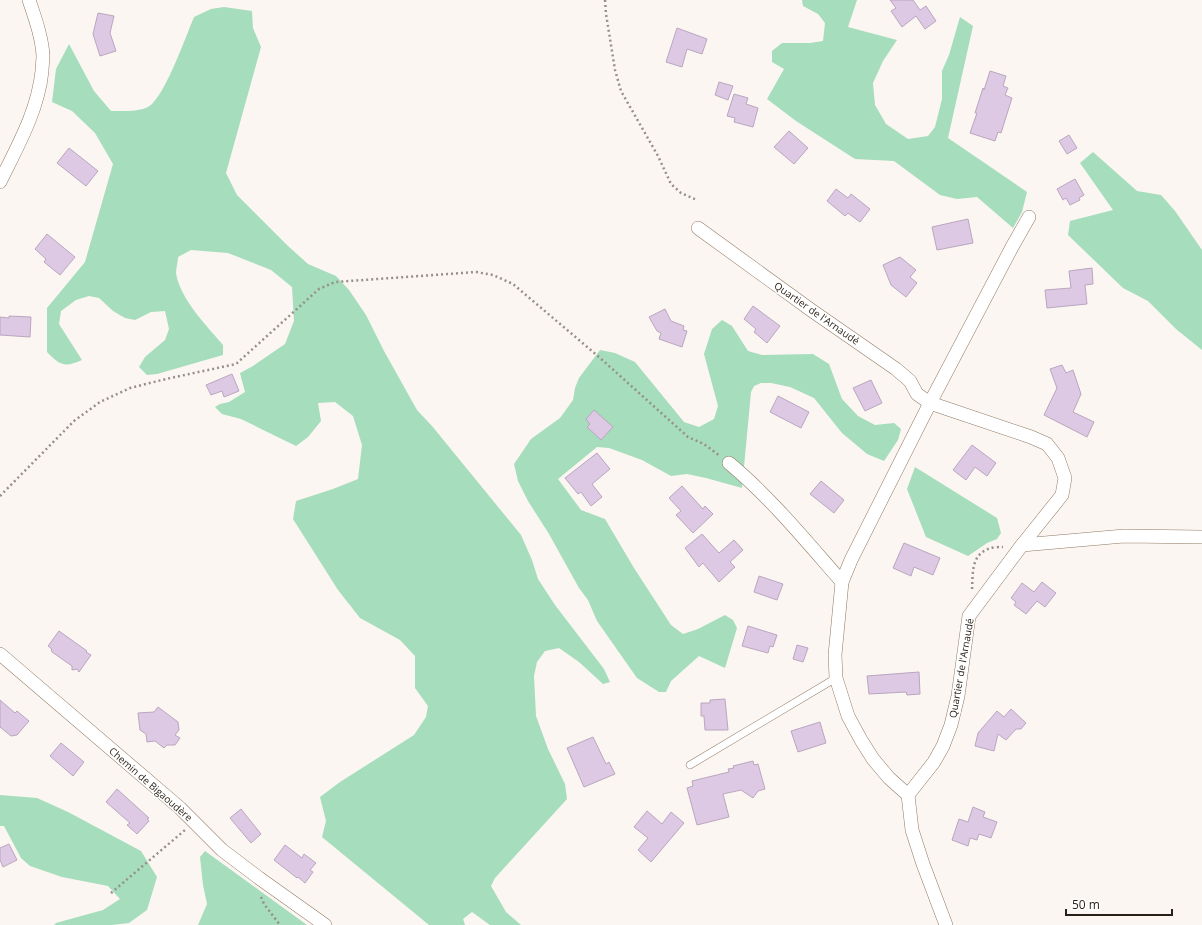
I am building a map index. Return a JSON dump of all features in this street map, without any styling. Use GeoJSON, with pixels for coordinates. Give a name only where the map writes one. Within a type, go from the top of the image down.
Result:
{"type":"FeatureCollection","features":[{"type":"Feature","properties":{"kind":"street"},"geometry":{"type":"LineString","coordinates":[[0,182],[28,123],[36,100],[41,77],[43,57],[39,33],[29,0]]}},
{"type":"Feature","properties":{"kind":"street"},"geometry":{"type":"LineString","coordinates":[[946,925],[912,830],[908,795],[889,778],[873,760],[848,716],[836,678],[835,655],[842,582],[851,560],[930,403],[1029,217]]}},
{"type":"Feature","properties":{"kind":"street","name":"Quartier de l'Arnaudé"},"geometry":{"type":"LineString","coordinates":[[698,228],[811,310],[896,369],[910,381],[917,394],[930,403],[1031,437],[1047,444],[1058,458],[1064,478],[1062,495],[1022,545],[969,616],[958,696],[951,725],[943,746],[937,756],[908,795]]}},
{"type":"Feature","properties":{"kind":"street"},"geometry":{"type":"LineString","coordinates":[[729,463],[750,480],[842,582]]}},
{"type":"Feature","properties":{"kind":"street"},"geometry":{"type":"LineString","coordinates":[[1022,545],[1124,536],[1202,537]]}},
{"type":"Feature","properties":{"kind":"street","name":"Chemin de Bigaoudère"},"geometry":{"type":"LineString","coordinates":[[0,654],[180,808],[222,850],[325,925]]}},
{"type":"Feature","properties":{"kind":"lane"},"geometry":{"type":"LineString","coordinates":[[690,765],[836,678]]}},
{"type":"Feature","properties":{"kind":"path"},"geometry":{"type":"LineString","coordinates":[[605,0],[615,70],[622,91],[658,156],[671,184],[681,193],[697,200]]}},
{"type":"Feature","properties":{"kind":"path"},"geometry":{"type":"LineString","coordinates":[[0,496],[74,421],[100,402],[130,388],[236,364],[319,289],[335,282],[476,272],[493,275],[513,284],[599,357],[688,437],[704,444],[729,463]]}},
{"type":"Feature","properties":{"kind":"path"},"geometry":{"type":"LineString","coordinates":[[971,593],[974,564],[978,555],[989,548],[1022,545]]}},
{"type":"Feature","properties":{"kind":"path"},"geometry":{"type":"LineString","coordinates":[[111,894],[194,822]]}},
{"type":"Feature","properties":{"kind":"path"},"geometry":{"type":"LineString","coordinates":[[259,878],[260,891],[264,904],[280,925]]}},
{"type":"Feature","properties":{"kind":"green space"},"geometry":{"type":"Polygon","coordinates":[[[802,0],[857,0],[848,27],[897,40],[883,61],[873,83],[875,105],[886,124],[908,139],[928,136],[935,127],[942,99],[942,71],[949,55],[960,17],[973,26],[948,138],[1027,192],[1022,212],[1013,228],[977,197],[957,199],[940,195],[894,161],[855,159],[796,121],[767,99],[784,69],[772,62],[772,51],[782,43],[810,43],[823,41],[825,23],[818,14],[803,6],[802,0]]]}},
{"type":"Feature","properties":{"kind":"green space"},"geometry":{"type":"Polygon","coordinates":[[[224,7],[252,11],[253,28],[261,47],[226,173],[237,195],[308,264],[336,276],[349,290],[366,315],[417,410],[432,426],[521,535],[532,560],[538,579],[555,605],[604,669],[610,682],[603,684],[579,662],[559,648],[545,651],[537,662],[534,676],[536,716],[548,749],[565,784],[567,799],[495,878],[491,886],[506,912],[521,925],[490,925],[472,912],[463,919],[465,925],[429,925],[322,837],[326,821],[320,797],[340,782],[414,735],[426,717],[428,706],[415,688],[415,656],[400,640],[360,618],[338,590],[293,519],[296,501],[358,479],[362,445],[353,416],[335,402],[318,403],[321,421],[308,437],[296,446],[241,419],[222,414],[215,407],[229,402],[245,392],[240,373],[285,344],[294,321],[292,287],[271,270],[228,253],[191,250],[178,257],[176,273],[179,283],[183,293],[195,312],[223,345],[223,355],[157,374],[147,375],[139,367],[145,357],[165,340],[169,329],[165,311],[151,312],[135,320],[125,318],[113,311],[99,298],[89,296],[76,300],[61,311],[59,324],[82,360],[71,364],[63,364],[55,360],[47,352],[47,308],[85,262],[113,164],[95,133],[72,111],[52,102],[56,69],[69,44],[94,91],[111,111],[144,109],[154,102],[161,92],[174,66],[194,17],[211,9],[224,7]]]}},
{"type":"Feature","properties":{"kind":"green space"},"geometry":{"type":"Polygon","coordinates":[[[1093,152],[1137,191],[1161,195],[1175,211],[1202,250],[1202,350],[1176,329],[1148,301],[1123,288],[1068,235],[1070,221],[1113,210],[1080,163],[1093,152]]]}},
{"type":"Feature","properties":{"kind":"green space"},"geometry":{"type":"Polygon","coordinates":[[[722,320],[732,326],[748,351],[762,355],[813,354],[829,364],[842,399],[858,416],[875,425],[894,423],[901,429],[898,440],[884,461],[867,454],[842,433],[814,398],[790,387],[771,383],[761,383],[754,386],[751,392],[742,488],[687,474],[671,476],[642,460],[609,448],[597,447],[558,479],[581,510],[605,519],[634,568],[671,625],[683,634],[698,629],[725,615],[733,620],[737,628],[725,668],[699,656],[671,681],[666,692],[659,692],[637,678],[597,621],[588,600],[579,588],[549,534],[528,501],[518,481],[514,464],[531,439],[560,418],[573,400],[575,388],[579,378],[600,350],[615,353],[635,362],[684,422],[699,427],[714,419],[718,406],[704,354],[712,329],[722,320]]]}},
{"type":"Feature","properties":{"kind":"green space"},"geometry":{"type":"Polygon","coordinates":[[[915,467],[997,518],[1001,533],[997,539],[987,543],[968,556],[926,537],[907,489],[915,467]]]}},
{"type":"Feature","properties":{"kind":"green space"},"geometry":{"type":"Polygon","coordinates":[[[0,795],[37,798],[68,812],[141,851],[157,877],[147,910],[129,923],[112,925],[54,925],[56,923],[103,910],[120,899],[108,886],[62,877],[30,866],[21,858],[4,826],[0,826],[0,795]]]}},
{"type":"Feature","properties":{"kind":"green space"},"geometry":{"type":"Polygon","coordinates":[[[205,851],[307,925],[198,925],[207,904],[200,857],[205,851]]]}},
{"type":"Feature","properties":{"kind":"building"},"geometry":{"type":"Polygon","coordinates":[[[890,0],[913,0],[920,10],[926,6],[936,21],[925,29],[916,16],[902,27],[891,11],[896,8],[890,0]]]}},
{"type":"Feature","properties":{"kind":"building"},"geometry":{"type":"Polygon","coordinates":[[[98,13],[114,16],[110,33],[116,51],[100,56],[93,34],[98,13]]]}},
{"type":"Feature","properties":{"kind":"building"},"geometry":{"type":"Polygon","coordinates":[[[677,28],[707,39],[702,54],[687,49],[682,67],[666,62],[677,28]]]}},
{"type":"Feature","properties":{"kind":"building"},"geometry":{"type":"Polygon","coordinates":[[[990,71],[1006,76],[1003,86],[1008,88],[1005,95],[1012,98],[1001,133],[998,132],[995,141],[970,133],[983,88],[984,90],[990,71]]]}},
{"type":"Feature","properties":{"kind":"building"},"geometry":{"type":"Polygon","coordinates":[[[719,82],[733,86],[728,100],[715,95],[719,82]]]}},
{"type":"Feature","properties":{"kind":"building"},"geometry":{"type":"Polygon","coordinates":[[[734,94],[748,98],[746,104],[758,108],[753,127],[734,122],[735,118],[727,116],[734,94]]]}},
{"type":"Feature","properties":{"kind":"building"},"geometry":{"type":"Polygon","coordinates":[[[789,131],[808,148],[794,164],[774,147],[789,131]]]}},
{"type":"Feature","properties":{"kind":"building"},"geometry":{"type":"Polygon","coordinates":[[[1069,135],[1077,148],[1067,154],[1059,141],[1069,135]]]}},
{"type":"Feature","properties":{"kind":"building"},"geometry":{"type":"Polygon","coordinates":[[[69,148],[98,171],[86,186],[57,163],[69,148]]]}},
{"type":"Feature","properties":{"kind":"building"},"geometry":{"type":"Polygon","coordinates":[[[1075,179],[1084,195],[1079,198],[1080,200],[1070,205],[1066,198],[1063,200],[1057,189],[1075,179]]]}},
{"type":"Feature","properties":{"kind":"building"},"geometry":{"type":"Polygon","coordinates":[[[836,189],[848,198],[851,194],[870,209],[860,222],[848,213],[845,216],[827,201],[836,189]]]}},
{"type":"Feature","properties":{"kind":"building"},"geometry":{"type":"Polygon","coordinates":[[[968,219],[973,243],[937,250],[932,227],[968,219]]]}},
{"type":"Feature","properties":{"kind":"building"},"geometry":{"type":"Polygon","coordinates":[[[47,234],[75,257],[60,275],[44,262],[46,259],[35,249],[47,234]]]}},
{"type":"Feature","properties":{"kind":"building"},"geometry":{"type":"Polygon","coordinates":[[[900,257],[916,270],[910,277],[917,283],[906,297],[891,285],[883,265],[900,257]]]}},
{"type":"Feature","properties":{"kind":"building"},"geometry":{"type":"Polygon","coordinates":[[[1092,268],[1093,284],[1085,285],[1087,304],[1047,308],[1045,290],[1071,288],[1069,271],[1092,268]]]}},
{"type":"Feature","properties":{"kind":"building"},"geometry":{"type":"Polygon","coordinates":[[[753,306],[780,326],[767,343],[754,332],[756,329],[744,319],[753,306]]]}},
{"type":"Feature","properties":{"kind":"building"},"geometry":{"type":"Polygon","coordinates":[[[665,309],[671,321],[684,326],[683,330],[687,331],[682,347],[659,339],[661,333],[657,331],[649,317],[665,309]]]}},
{"type":"Feature","properties":{"kind":"building"},"geometry":{"type":"Polygon","coordinates":[[[9,316],[31,317],[30,337],[0,335],[0,317],[9,318],[9,316]]]}},
{"type":"Feature","properties":{"kind":"building"},"geometry":{"type":"Polygon","coordinates":[[[1062,365],[1066,373],[1073,370],[1081,394],[1073,412],[1094,422],[1087,437],[1044,415],[1057,388],[1050,369],[1062,365]]]}},
{"type":"Feature","properties":{"kind":"building"},"geometry":{"type":"Polygon","coordinates":[[[232,374],[239,391],[224,397],[222,391],[211,395],[206,385],[232,374]]]}},
{"type":"Feature","properties":{"kind":"building"},"geometry":{"type":"Polygon","coordinates":[[[871,380],[882,403],[865,411],[853,388],[871,380]]]}},
{"type":"Feature","properties":{"kind":"building"},"geometry":{"type":"Polygon","coordinates":[[[778,396],[809,412],[801,428],[770,412],[778,396]]]}},
{"type":"Feature","properties":{"kind":"building"},"geometry":{"type":"Polygon","coordinates":[[[594,410],[613,427],[601,440],[587,427],[590,424],[586,419],[594,410]]]}},
{"type":"Feature","properties":{"kind":"building"},"geometry":{"type":"Polygon","coordinates":[[[972,445],[996,463],[987,476],[975,467],[966,480],[953,470],[972,445]]]}},
{"type":"Feature","properties":{"kind":"building"},"geometry":{"type":"Polygon","coordinates":[[[597,453],[610,469],[592,484],[602,497],[591,506],[581,492],[578,494],[565,478],[597,453]]]}},
{"type":"Feature","properties":{"kind":"building"},"geometry":{"type":"Polygon","coordinates":[[[821,481],[844,500],[834,513],[810,494],[821,481]]]}},
{"type":"Feature","properties":{"kind":"building"},"geometry":{"type":"Polygon","coordinates":[[[682,486],[703,509],[705,506],[713,514],[693,533],[676,515],[681,511],[669,498],[682,486]]]}},
{"type":"Feature","properties":{"kind":"building"},"geometry":{"type":"Polygon","coordinates":[[[702,534],[719,553],[734,540],[743,550],[730,562],[735,567],[719,582],[703,563],[699,567],[685,548],[702,534]]]}},
{"type":"Feature","properties":{"kind":"building"},"geometry":{"type":"Polygon","coordinates":[[[904,543],[940,558],[933,575],[914,567],[911,576],[893,568],[904,543]]]}},
{"type":"Feature","properties":{"kind":"building"},"geometry":{"type":"Polygon","coordinates":[[[759,576],[783,584],[777,600],[754,592],[759,576]]]}},
{"type":"Feature","properties":{"kind":"building"},"geometry":{"type":"Polygon","coordinates":[[[1042,582],[1056,593],[1045,607],[1037,601],[1026,614],[1014,605],[1016,602],[1011,598],[1022,583],[1034,592],[1042,582]]]}},
{"type":"Feature","properties":{"kind":"building"},"geometry":{"type":"Polygon","coordinates":[[[748,626],[777,635],[773,647],[770,646],[768,653],[742,646],[748,626]]]}},
{"type":"Feature","properties":{"kind":"building"},"geometry":{"type":"Polygon","coordinates":[[[59,631],[91,655],[79,672],[77,669],[72,670],[72,666],[52,652],[51,648],[48,646],[59,631]]]}},
{"type":"Feature","properties":{"kind":"building"},"geometry":{"type":"Polygon","coordinates":[[[797,645],[808,648],[803,662],[793,659],[797,645]]]}},
{"type":"Feature","properties":{"kind":"building"},"geometry":{"type":"Polygon","coordinates":[[[919,672],[920,694],[907,695],[906,692],[869,694],[867,676],[919,672]]]}},
{"type":"Feature","properties":{"kind":"building"},"geometry":{"type":"Polygon","coordinates":[[[725,699],[728,730],[705,730],[704,716],[701,716],[701,703],[710,703],[710,700],[725,699]]]}},
{"type":"Feature","properties":{"kind":"building"},"geometry":{"type":"Polygon","coordinates":[[[0,700],[15,713],[17,711],[29,721],[17,735],[11,736],[0,727],[0,700]]]}},
{"type":"Feature","properties":{"kind":"building"},"geometry":{"type":"Polygon","coordinates":[[[158,707],[178,722],[179,730],[175,735],[180,738],[175,745],[167,745],[164,748],[155,741],[147,742],[146,734],[140,730],[138,713],[154,712],[158,707]]]}},
{"type":"Feature","properties":{"kind":"building"},"geometry":{"type":"Polygon","coordinates":[[[1011,709],[1026,723],[1021,729],[1016,729],[1006,740],[998,734],[994,751],[975,746],[978,733],[997,711],[1004,717],[1011,709]]]}},
{"type":"Feature","properties":{"kind":"building"},"geometry":{"type":"Polygon","coordinates":[[[820,722],[826,743],[798,752],[791,731],[820,722]]]}},
{"type":"Feature","properties":{"kind":"building"},"geometry":{"type":"Polygon","coordinates":[[[593,737],[606,764],[609,762],[615,774],[584,787],[567,748],[593,737]]]}},
{"type":"Feature","properties":{"kind":"building"},"geometry":{"type":"Polygon","coordinates":[[[61,743],[84,762],[73,776],[50,756],[61,743]]]}},
{"type":"Feature","properties":{"kind":"building"},"geometry":{"type":"Polygon","coordinates":[[[753,761],[754,765],[758,764],[765,789],[758,791],[753,798],[741,790],[723,794],[729,817],[697,825],[687,788],[693,786],[692,781],[729,772],[728,769],[734,768],[733,766],[753,761]]]}},
{"type":"Feature","properties":{"kind":"building"},"geometry":{"type":"Polygon","coordinates":[[[117,789],[149,818],[147,819],[149,821],[137,834],[127,825],[130,823],[106,802],[117,789]]]}},
{"type":"Feature","properties":{"kind":"building"},"geometry":{"type":"Polygon","coordinates":[[[973,807],[985,812],[983,817],[997,822],[991,838],[979,834],[977,840],[970,838],[968,846],[952,840],[959,819],[968,822],[973,807]]]}},
{"type":"Feature","properties":{"kind":"building"},"geometry":{"type":"Polygon","coordinates":[[[241,809],[261,834],[251,843],[230,818],[241,809]]]}},
{"type":"Feature","properties":{"kind":"building"},"geometry":{"type":"Polygon","coordinates":[[[647,811],[662,824],[671,812],[684,823],[651,862],[638,850],[648,838],[634,827],[647,811]]]}},
{"type":"Feature","properties":{"kind":"building"},"geometry":{"type":"Polygon","coordinates":[[[9,844],[17,860],[3,867],[0,860],[0,848],[9,844]]]}},
{"type":"Feature","properties":{"kind":"building"},"geometry":{"type":"Polygon","coordinates":[[[285,845],[302,858],[304,854],[316,863],[310,870],[313,872],[305,883],[274,860],[285,845]]]}}]}
